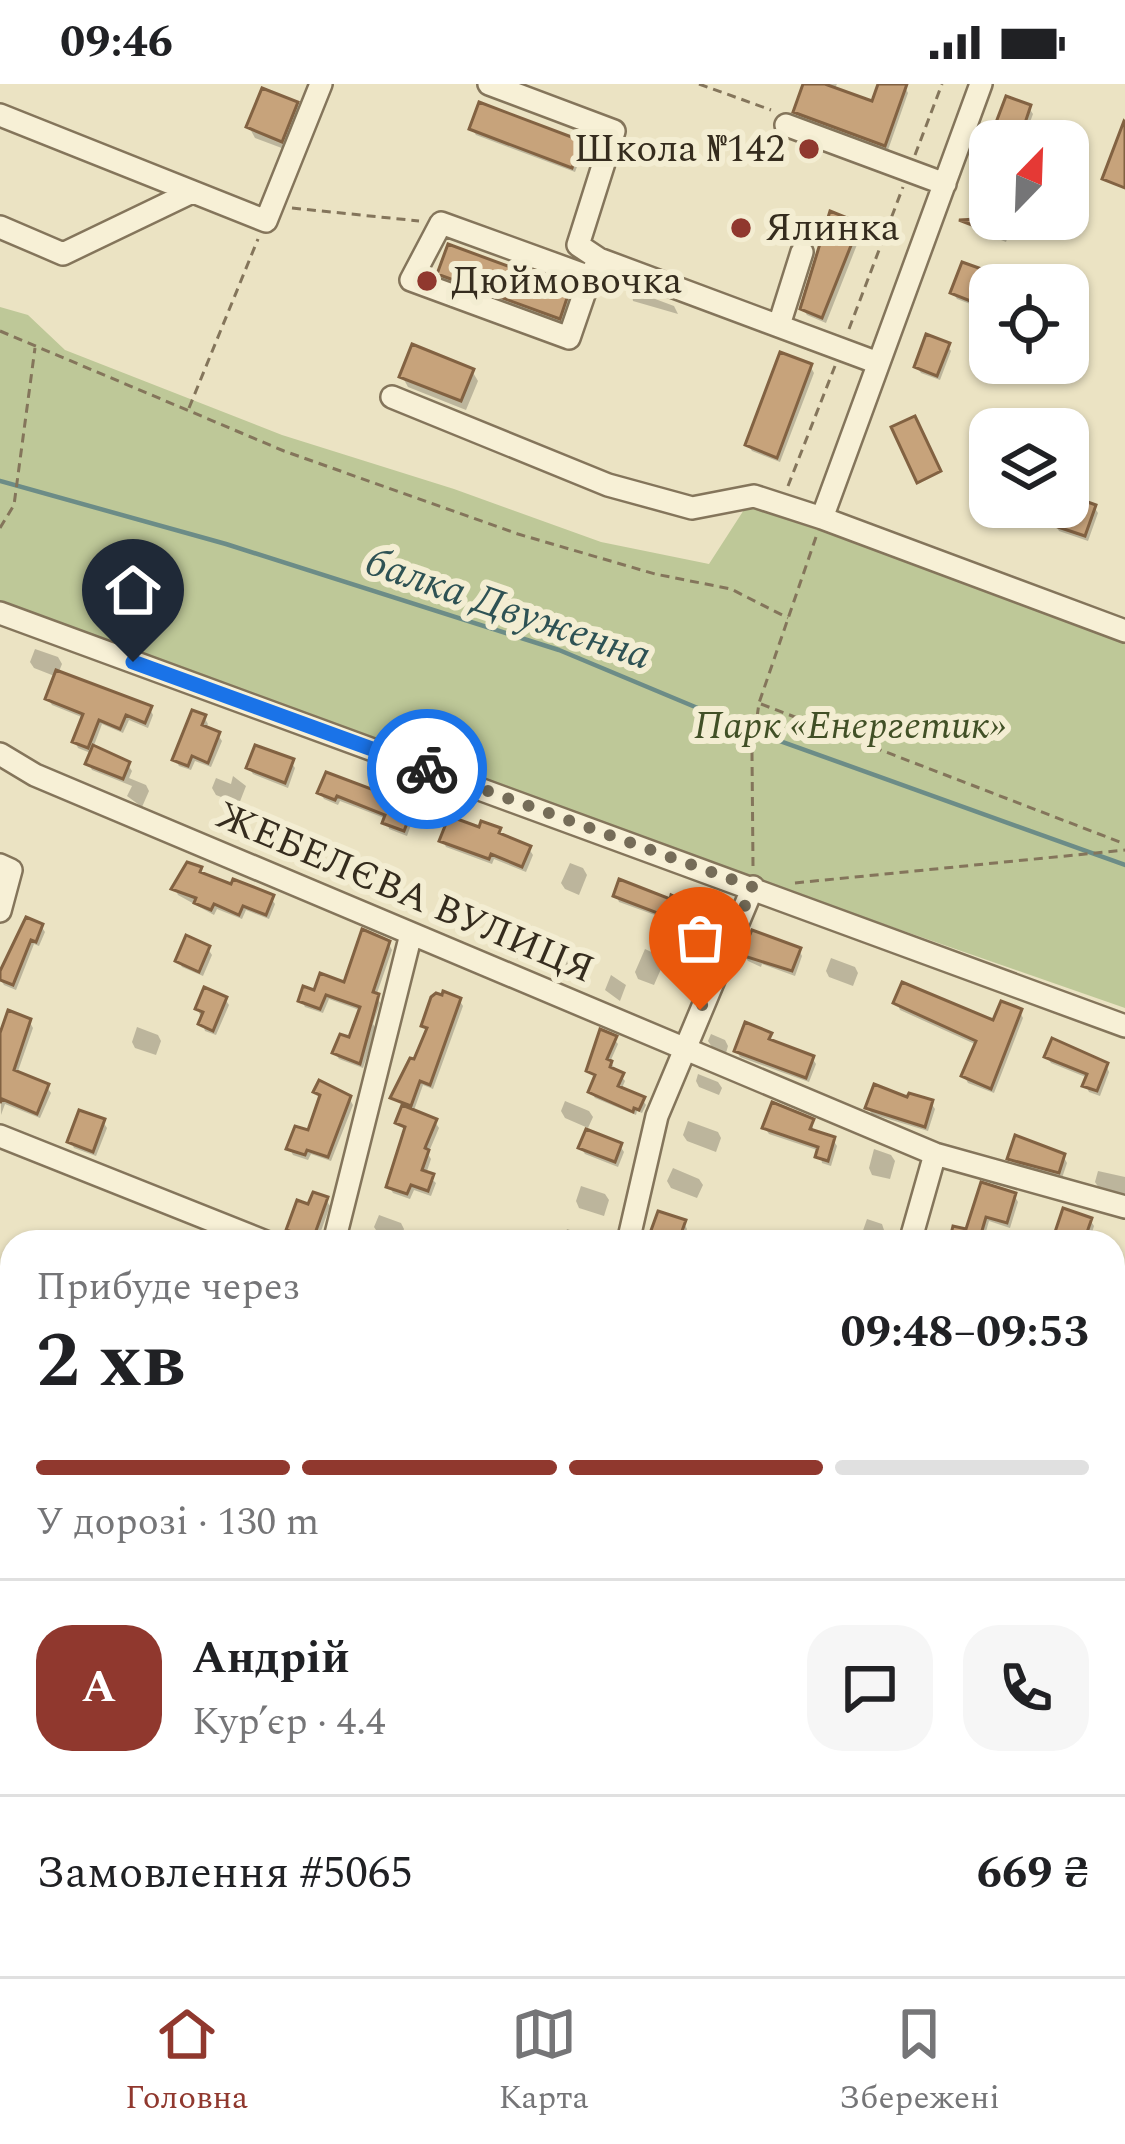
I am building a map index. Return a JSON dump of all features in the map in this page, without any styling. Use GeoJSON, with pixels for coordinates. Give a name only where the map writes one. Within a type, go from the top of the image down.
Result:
{"type":"FeatureCollection","features":[{"type":"Feature","properties":{"kind":"street"},"geometry":{"type":"LineString","coordinates":[[0,115],[192,192],[269,214],[321,84]]}},
{"type":"Feature","properties":{"kind":"street"},"geometry":{"type":"LineString","coordinates":[[489,84],[614,131],[578,245],[595,268]]}},
{"type":"Feature","properties":{"kind":"street"},"geometry":{"type":"LineString","coordinates":[[822,518],[981,84]]}},
{"type":"Feature","properties":{"kind":"street"},"geometry":{"type":"LineString","coordinates":[[786,124],[945,184]]}},
{"type":"Feature","properties":{"kind":"street"},"geometry":{"type":"LineString","coordinates":[[0,227],[63,254],[192,192]]}},
{"type":"Feature","properties":{"kind":"street"},"geometry":{"type":"LineString","coordinates":[[595,268],[569,338],[411,280],[441,223],[595,268],[779,325],[878,363]]}},
{"type":"Feature","properties":{"kind":"street"},"geometry":{"type":"LineString","coordinates":[[779,325],[802,252]]}},
{"type":"Feature","properties":{"kind":"street"},"geometry":{"type":"LineString","coordinates":[[392,398],[608,485],[692,508],[754,496],[1125,631]]}},
{"type":"Feature","properties":{"kind":"street"},"geometry":{"type":"LineString","coordinates":[[0,613],[1125,1026]]}},
{"type":"Feature","properties":{"kind":"street","name":"ЖЕБЕЛЄВА ВУЛИЦЯ"},"geometry":{"type":"LineString","coordinates":[[0,754],[34,775],[935,1154],[1125,1208]]}},
{"type":"Feature","properties":{"kind":"street"},"geometry":{"type":"LineString","coordinates":[[0,865],[11,870],[0,911]]}},
{"type":"Feature","properties":{"kind":"street"},"geometry":{"type":"LineString","coordinates":[[631,1230],[657,1116],[753,887]]}},
{"type":"Feature","properties":{"kind":"street"},"geometry":{"type":"LineString","coordinates":[[337,1230],[411,934]]}},
{"type":"Feature","properties":{"kind":"street"},"geometry":{"type":"LineString","coordinates":[[0,1136],[236,1230]]}},
{"type":"Feature","properties":{"kind":"street"},"geometry":{"type":"LineString","coordinates":[[913,1230],[935,1154]]}},
{"type":"Feature","properties":{"kind":"path"},"geometry":{"type":"LineString","coordinates":[[781,505],[942,84]]}},
{"type":"Feature","properties":{"kind":"path"},"geometry":{"type":"LineString","coordinates":[[188,411],[269,214],[441,223]]}},
{"type":"Feature","properties":{"kind":"path"},"geometry":{"type":"LineString","coordinates":[[0,332],[284,451],[518,534],[655,574],[731,589],[788,618]]}},
{"type":"Feature","properties":{"kind":"path"},"geometry":{"type":"LineString","coordinates":[[0,528],[14,505],[35,346]]}},
{"type":"Feature","properties":{"kind":"path"},"geometry":{"type":"LineString","coordinates":[[822,518],[759,704],[752,753],[753,887],[1125,847]]}},
{"type":"Feature","properties":{"kind":"path"},"geometry":{"type":"LineString","coordinates":[[759,704],[1125,847]]}},
{"type":"Feature","properties":{"kind":"green space","name":"Парк «Енергетик»"},"geometry":{"type":"Polygon","coordinates":[[[0,307],[28,315],[65,350],[282,435],[601,542],[709,564],[749,502],[1125,637],[1125,1008],[757,880],[0,601],[0,307]]]}},
{"type":"Feature","properties":{"kind":"building"},"geometry":{"type":"Polygon","coordinates":[[[803,84],[825,84],[872,101],[878,84],[907,84],[885,146],[793,112],[803,84]]]}},
{"type":"Feature","properties":{"kind":"building"},"geometry":{"type":"Polygon","coordinates":[[[262,88],[298,102],[282,142],[246,127],[262,88]]]}},
{"type":"Feature","properties":{"kind":"building"},"geometry":{"type":"Polygon","coordinates":[[[1006,96],[1031,105],[1026,120],[997,120],[1006,96]]]}},
{"type":"Feature","properties":{"kind":"building"},"geometry":{"type":"Polygon","coordinates":[[[479,102],[582,141],[572,168],[469,129],[479,102]]]}},
{"type":"Feature","properties":{"kind":"building"},"geometry":{"type":"Polygon","coordinates":[[[1125,122],[1125,188],[1102,179],[1125,122]]]}},
{"type":"Feature","properties":{"kind":"building"},"geometry":{"type":"Polygon","coordinates":[[[830,211],[860,223],[822,318],[800,309],[830,211]]]}},
{"type":"Feature","properties":{"kind":"building"},"geometry":{"type":"Polygon","coordinates":[[[448,244],[570,289],[560,319],[437,274],[448,244]]]}},
{"type":"Feature","properties":{"kind":"building"},"geometry":{"type":"Polygon","coordinates":[[[962,262],[969,264],[969,300],[950,293],[962,262]]]}},
{"type":"Feature","properties":{"kind":"building"},"geometry":{"type":"Polygon","coordinates":[[[926,334],[950,343],[937,376],[914,367],[926,334]]]}},
{"type":"Feature","properties":{"kind":"building"},"geometry":{"type":"Polygon","coordinates":[[[412,344],[474,369],[461,401],[399,377],[412,344]]]}},
{"type":"Feature","properties":{"kind":"building"},"geometry":{"type":"Polygon","coordinates":[[[780,352],[812,364],[777,458],[745,445],[780,352]]]}},
{"type":"Feature","properties":{"kind":"building"},"geometry":{"type":"Polygon","coordinates":[[[915,416],[941,471],[917,483],[891,427],[915,416]]]}},
{"type":"Feature","properties":{"kind":"building"},"geometry":{"type":"Polygon","coordinates":[[[1061,528],[1088,528],[1085,536],[1061,528]]]}},
{"type":"Feature","properties":{"kind":"building"},"geometry":{"type":"Polygon","coordinates":[[[56,670],[152,706],[145,723],[126,715],[120,729],[99,720],[88,748],[72,742],[83,714],[45,699],[56,670]]]}},
{"type":"Feature","properties":{"kind":"building"},"geometry":{"type":"Polygon","coordinates":[[[192,710],[206,715],[202,725],[220,732],[208,763],[192,756],[188,766],[172,760],[192,710]]]}},
{"type":"Feature","properties":{"kind":"building"},"geometry":{"type":"Polygon","coordinates":[[[93,745],[130,762],[123,779],[85,764],[93,745]]]}},
{"type":"Feature","properties":{"kind":"building"},"geometry":{"type":"Polygon","coordinates":[[[255,745],[294,759],[285,783],[246,768],[255,745]]]}},
{"type":"Feature","properties":{"kind":"building"},"geometry":{"type":"Polygon","coordinates":[[[326,772],[414,805],[404,831],[382,823],[385,815],[317,793],[326,772]]]}},
{"type":"Feature","properties":{"kind":"building"},"geometry":{"type":"Polygon","coordinates":[[[449,816],[479,827],[481,821],[501,828],[499,833],[531,846],[522,867],[439,841],[449,816]]]}},
{"type":"Feature","properties":{"kind":"building"},"geometry":{"type":"Polygon","coordinates":[[[187,862],[231,884],[233,879],[274,895],[266,915],[243,906],[239,915],[214,904],[211,910],[194,903],[196,898],[171,889],[187,862]]]}},
{"type":"Feature","properties":{"kind":"building"},"geometry":{"type":"Polygon","coordinates":[[[619,879],[670,899],[671,895],[715,916],[706,938],[613,896],[619,879]]]}},
{"type":"Feature","properties":{"kind":"building"},"geometry":{"type":"Polygon","coordinates":[[[26,917],[43,924],[36,942],[31,940],[13,985],[0,980],[0,971],[26,917]]]}},
{"type":"Feature","properties":{"kind":"building"},"geometry":{"type":"Polygon","coordinates":[[[507,918],[531,929],[519,956],[494,944],[507,918]]]}},
{"type":"Feature","properties":{"kind":"building"},"geometry":{"type":"Polygon","coordinates":[[[362,929],[390,941],[373,992],[379,994],[360,1064],[332,1053],[340,1034],[349,1037],[360,1007],[326,995],[320,1009],[298,1001],[303,986],[314,990],[320,973],[344,982],[362,929]]]}},
{"type":"Feature","properties":{"kind":"building"},"geometry":{"type":"Polygon","coordinates":[[[752,930],[801,948],[792,971],[741,955],[752,930]]]}},
{"type":"Feature","properties":{"kind":"building"},"geometry":{"type":"Polygon","coordinates":[[[186,935],[210,946],[199,972],[175,961],[186,935]]]}},
{"type":"Feature","properties":{"kind":"building"},"geometry":{"type":"Polygon","coordinates":[[[902,982],[993,1020],[1001,1001],[1022,1009],[991,1089],[961,1076],[976,1041],[893,1003],[902,982]]]}},
{"type":"Feature","properties":{"kind":"building"},"geometry":{"type":"Polygon","coordinates":[[[204,987],[227,997],[213,1031],[198,1024],[203,1012],[195,1009],[204,987]]]}},
{"type":"Feature","properties":{"kind":"building"},"geometry":{"type":"Polygon","coordinates":[[[443,991],[461,998],[430,1085],[420,1081],[411,1106],[390,1098],[427,1028],[421,1026],[431,997],[443,991]]]}},
{"type":"Feature","properties":{"kind":"building"},"geometry":{"type":"Polygon","coordinates":[[[8,1010],[31,1019],[14,1070],[49,1084],[37,1114],[2,1099],[0,1103],[0,1033],[8,1010]]]}},
{"type":"Feature","properties":{"kind":"building"},"geometry":{"type":"Polygon","coordinates":[[[745,1022],[772,1033],[769,1039],[814,1056],[806,1078],[734,1051],[745,1022]]]}},
{"type":"Feature","properties":{"kind":"building"},"geometry":{"type":"Polygon","coordinates":[[[600,1029],[617,1036],[607,1059],[612,1061],[610,1067],[624,1073],[618,1086],[645,1097],[639,1110],[633,1112],[588,1092],[595,1075],[586,1071],[600,1029]]]}},
{"type":"Feature","properties":{"kind":"building"},"geometry":{"type":"Polygon","coordinates":[[[1052,1038],[1108,1063],[1097,1091],[1082,1086],[1087,1074],[1044,1057],[1052,1038]]]}},
{"type":"Feature","properties":{"kind":"building"},"geometry":{"type":"Polygon","coordinates":[[[319,1080],[351,1096],[328,1157],[286,1149],[295,1126],[308,1130],[320,1095],[313,1092],[319,1080]]]}},
{"type":"Feature","properties":{"kind":"building"},"geometry":{"type":"Polygon","coordinates":[[[874,1084],[907,1097],[909,1093],[933,1100],[925,1127],[865,1108],[874,1084]]]}},
{"type":"Feature","properties":{"kind":"building"},"geometry":{"type":"Polygon","coordinates":[[[772,1102],[814,1119],[810,1129],[835,1137],[828,1161],[815,1157],[818,1147],[762,1128],[772,1102]]]}},
{"type":"Feature","properties":{"kind":"building"},"geometry":{"type":"Polygon","coordinates":[[[402,1105],[437,1119],[422,1170],[434,1174],[428,1191],[411,1185],[407,1194],[386,1187],[405,1127],[395,1123],[402,1105]]]}},
{"type":"Feature","properties":{"kind":"building"},"geometry":{"type":"Polygon","coordinates":[[[79,1110],[105,1119],[93,1152],[67,1142],[79,1110]]]}},
{"type":"Feature","properties":{"kind":"building"},"geometry":{"type":"Polygon","coordinates":[[[586,1129],[622,1143],[615,1162],[578,1148],[586,1129]]]}},
{"type":"Feature","properties":{"kind":"building"},"geometry":{"type":"Polygon","coordinates":[[[1015,1135],[1065,1154],[1059,1173],[1007,1159],[1015,1135]]]}},
{"type":"Feature","properties":{"kind":"building"},"geometry":{"type":"Polygon","coordinates":[[[981,1182],[1016,1193],[1007,1223],[986,1217],[982,1230],[952,1230],[953,1226],[966,1229],[981,1182]]]}},
{"type":"Feature","properties":{"kind":"building"},"geometry":{"type":"Polygon","coordinates":[[[313,1192],[328,1197],[316,1230],[286,1230],[297,1200],[308,1204],[313,1192]]]}},
{"type":"Feature","properties":{"kind":"building"},"geometry":{"type":"Polygon","coordinates":[[[1063,1208],[1092,1218],[1088,1230],[1056,1230],[1063,1208]]]}},
{"type":"Feature","properties":{"kind":"building"},"geometry":{"type":"Polygon","coordinates":[[[658,1211],[686,1220],[682,1230],[651,1230],[658,1211]]]}},
{"type":"Feature","properties":{"kind":"waterway","name":"балка Двуженна"},"geometry":{"type":"LineString","coordinates":[[0,481],[226,544],[559,650],[755,732],[1125,865]]}},
{"type":"Feature","properties":{"kind":"way so far"},"geometry":{"type":"LineString","coordinates":[[427,769],[753,887],[700,1010]]}},
{"type":"Feature","properties":{"kind":"place","name":"Школа №142"},"geometry":{"type":"Point","coordinates":[809,149]}},
{"type":"Feature","properties":{"kind":"place","name":"Ялинка"},"geometry":{"type":"Point","coordinates":[741,228]}},
{"type":"Feature","properties":{"kind":"place","name":"Дюймовочка"},"geometry":{"type":"Point","coordinates":[427,281]}},
{"type":"Feature","properties":{"kind":"route"},"geometry":{"type":"LineString","coordinates":[[133,662],[427,769]]}}]}
